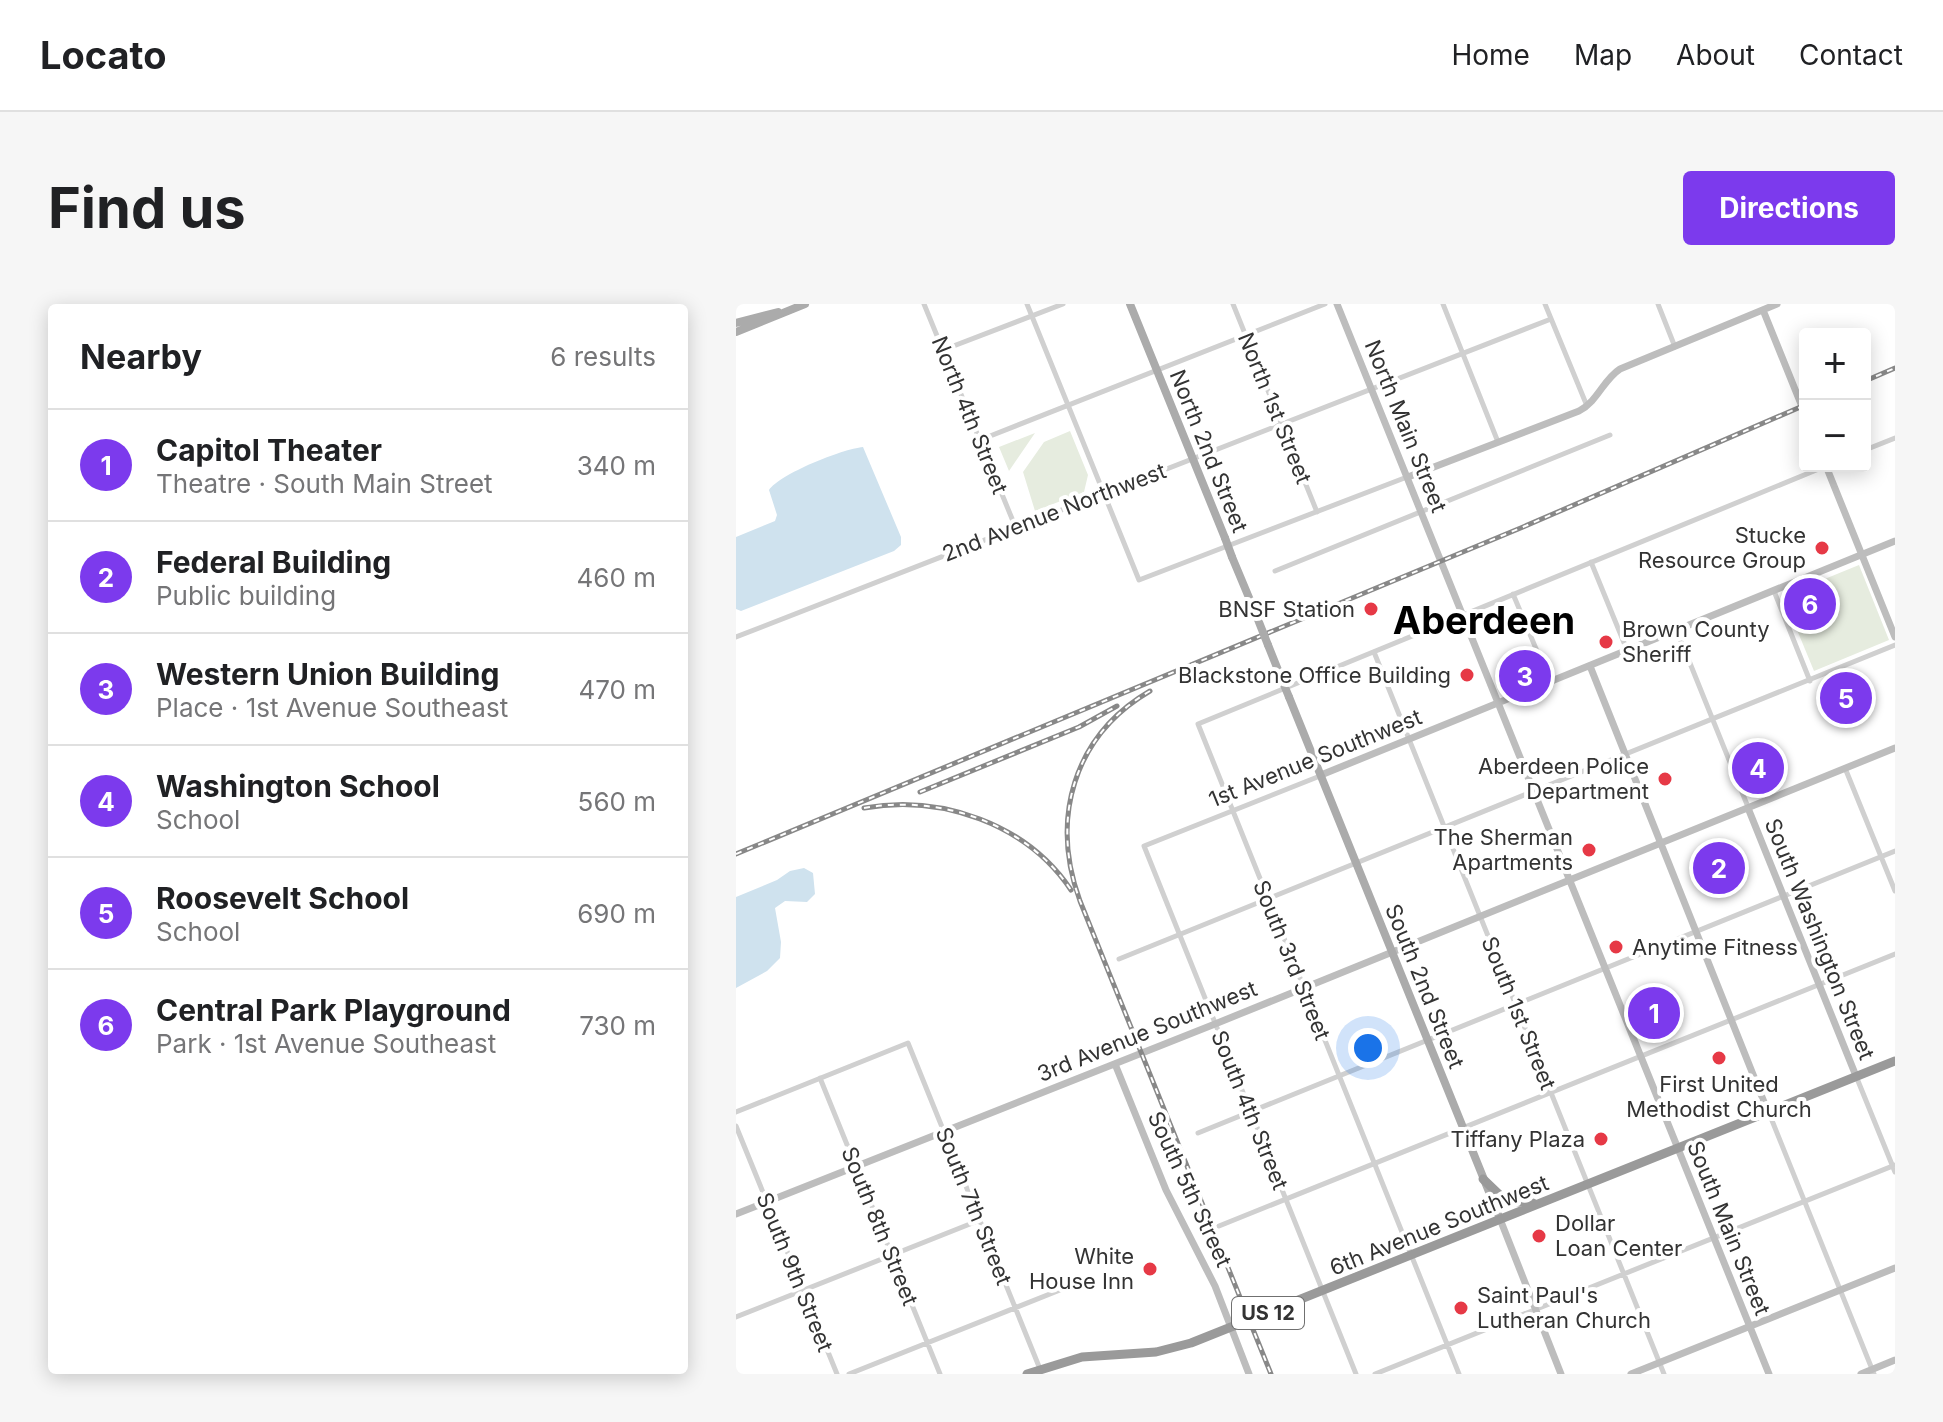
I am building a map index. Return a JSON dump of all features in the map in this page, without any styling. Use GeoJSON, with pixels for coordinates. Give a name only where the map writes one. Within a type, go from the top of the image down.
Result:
{"type":"FeatureCollection","features":[{"type":"Feature","properties":{"kind":"highway","name":"US 12"},"geometry":{"type":"LineString","coordinates":[[1678,1148],[1895,1061]]}},
{"type":"Feature","properties":{"kind":"highway","name":"6th Avenue Southwest"},"geometry":{"type":"LineString","coordinates":[[1027,1374],[1082,1357],[1167,1350],[1232,1327],[1678,1148]]}},
{"type":"Feature","properties":{"kind":"highway"},"geometry":{"type":"LineString","coordinates":[[1483,1179],[1506,1201],[1545,1202]]}},
{"type":"Feature","properties":{"kind":"main road"},"geometry":{"type":"LineString","coordinates":[[736,323],[805,304]]}},
{"type":"Feature","properties":{"kind":"main road"},"geometry":{"type":"LineString","coordinates":[[736,332],[805,304]]}},
{"type":"Feature","properties":{"kind":"main road","name":"North 2nd Street"},"geometry":{"type":"LineString","coordinates":[[1130,304],[1255,612]]}},
{"type":"Feature","properties":{"kind":"main road","name":"South 2nd Street"},"geometry":{"type":"LineString","coordinates":[[1255,612],[1500,1219]]}},
{"type":"Feature","properties":{"kind":"street","name":"North 4th Street"},"geometry":{"type":"LineString","coordinates":[[924,304],[1015,526]]}},
{"type":"Feature","properties":{"kind":"street"},"geometry":{"type":"LineString","coordinates":[[1027,304],[1139,580],[1587,407],[1615,372],[1762,307],[1777,304]]}},
{"type":"Feature","properties":{"kind":"street"},"geometry":{"type":"LineString","coordinates":[[943,350],[1063,304]]}},
{"type":"Feature","properties":{"kind":"street","name":"North 1st Street"},"geometry":{"type":"LineString","coordinates":[[1233,304],[1317,512]]}},
{"type":"Feature","properties":{"kind":"street"},"geometry":{"type":"LineString","coordinates":[[980,440],[1325,304]]}},
{"type":"Feature","properties":{"kind":"street","name":"North Main Street"},"geometry":{"type":"LineString","coordinates":[[1337,304],[1442,561]]}},
{"type":"Feature","properties":{"kind":"street"},"geometry":{"type":"LineString","coordinates":[[1443,304],[1498,442]]}},
{"type":"Feature","properties":{"kind":"street"},"geometry":{"type":"LineString","coordinates":[[1545,304],[1587,407]]}},
{"type":"Feature","properties":{"kind":"street"},"geometry":{"type":"LineString","coordinates":[[1658,304],[1675,347]]}},
{"type":"Feature","properties":{"kind":"street"},"geometry":{"type":"LineString","coordinates":[[1762,307],[1799,400]]}},
{"type":"Feature","properties":{"kind":"street","name":"2nd Avenue Northwest"},"geometry":{"type":"LineString","coordinates":[[736,637],[1551,319]]}},
{"type":"Feature","properties":{"kind":"street"},"geometry":{"type":"LineString","coordinates":[[1275,571],[1610,435]]}},
{"type":"Feature","properties":{"kind":"street"},"geometry":{"type":"LineString","coordinates":[[1871,448],[1895,438]]}},
{"type":"Feature","properties":{"kind":"street"},"geometry":{"type":"LineString","coordinates":[[1374,652],[1811,472]]}},
{"type":"Feature","properties":{"kind":"street"},"geometry":{"type":"LineString","coordinates":[[1828,472],[1895,637]]}},
{"type":"Feature","properties":{"kind":"street","name":"1st Avenue Southwest"},"geometry":{"type":"LineString","coordinates":[[1144,846],[1895,541]]}},
{"type":"Feature","properties":{"kind":"street","name":"South Main Street"},"geometry":{"type":"LineString","coordinates":[[1442,561],[1769,1374]]}},
{"type":"Feature","properties":{"kind":"street"},"geometry":{"type":"LineString","coordinates":[[1591,562],[1627,651]]}},
{"type":"Feature","properties":{"kind":"street"},"geometry":{"type":"LineString","coordinates":[[1774,591],[1810,681]]}},
{"type":"Feature","properties":{"kind":"street"},"geometry":{"type":"LineString","coordinates":[[1513,594],[1550,682]]}},
{"type":"Feature","properties":{"kind":"street","name":"South Washington Street"},"geometry":{"type":"LineString","coordinates":[[1677,631],[1894,1167]]}},
{"type":"Feature","properties":{"kind":"street"},"geometry":{"type":"LineString","coordinates":[[1119,959],[1895,645]]}},
{"type":"Feature","properties":{"kind":"street","name":"South 3rd Street"},"geometry":{"type":"LineString","coordinates":[[1374,652],[1198,724],[1459,1374]]}},
{"type":"Feature","properties":{"kind":"street","name":"South 1st Street"},"geometry":{"type":"LineString","coordinates":[[1374,652],[1664,1374]]}},
{"type":"Feature","properties":{"kind":"street"},"geometry":{"type":"LineString","coordinates":[[1590,666],[1873,1372]]}},
{"type":"Feature","properties":{"kind":"street","name":"3rd Avenue Southwest"},"geometry":{"type":"LineString","coordinates":[[736,1214],[1215,1024],[1895,748]]}},
{"type":"Feature","properties":{"kind":"street"},"geometry":{"type":"LineString","coordinates":[[1845,768],[1895,891]]}},
{"type":"Feature","properties":{"kind":"street","name":"South 4th Street"},"geometry":{"type":"LineString","coordinates":[[1144,846],[1356,1374]]}},
{"type":"Feature","properties":{"kind":"street"},"geometry":{"type":"LineString","coordinates":[[1198,1133],[1895,851]]}},
{"type":"Feature","properties":{"kind":"street"},"geometry":{"type":"LineString","coordinates":[[1219,1226],[1895,954]]}},
{"type":"Feature","properties":{"kind":"street","name":"South 7th Street"},"geometry":{"type":"LineString","coordinates":[[820,1078],[908,1043],[1040,1369]]}},
{"type":"Feature","properties":{"kind":"street","name":"South 5th Street"},"geometry":{"type":"LineString","coordinates":[[1115,1064],[1166,1190],[1210,1275],[1249,1374]]}},
{"type":"Feature","properties":{"kind":"street"},"geometry":{"type":"LineString","coordinates":[[736,1112],[820,1078]]}},
{"type":"Feature","properties":{"kind":"street","name":"South 8th Street"},"geometry":{"type":"LineString","coordinates":[[820,1078],[940,1374]]}},
{"type":"Feature","properties":{"kind":"street","name":"South 9th Street"},"geometry":{"type":"LineString","coordinates":[[736,1126],[837,1374]]}},
{"type":"Feature","properties":{"kind":"street"},"geometry":{"type":"LineString","coordinates":[[1375,1374],[1894,1167]]}},
{"type":"Feature","properties":{"kind":"street","name":"South 2nd Street"},"geometry":{"type":"LineString","coordinates":[[1500,1219],[1561,1374]]}},
{"type":"Feature","properties":{"kind":"street"},"geometry":{"type":"LineString","coordinates":[[736,1317],[980,1220]]}},
{"type":"Feature","properties":{"kind":"street"},"geometry":{"type":"LineString","coordinates":[[1631,1374],[1895,1268]]}},
{"type":"Feature","properties":{"kind":"street"},"geometry":{"type":"LineString","coordinates":[[849,1374],[1070,1286]]}},
{"type":"Feature","properties":{"kind":"street"},"geometry":{"type":"LineString","coordinates":[[1861,1374],[1873,1372],[1895,1360]]}},
{"type":"Feature","properties":{"kind":"shaded area"},"geometry":{"type":"Polygon","coordinates":[[[1070,431],[1088,475],[1084,492],[1035,511],[1023,472],[1044,442],[1070,431]]]}},
{"type":"Feature","properties":{"kind":"shaded area"},"geometry":{"type":"Polygon","coordinates":[[[1035,433],[1009,471],[999,447],[1035,433]]]}},
{"type":"Feature","properties":{"kind":"shaded area"},"geometry":{"type":"Polygon","coordinates":[[[1859,565],[1889,640],[1814,671],[1783,596],[1859,565]]]}},
{"type":"Feature","properties":{"kind":"water"},"geometry":{"type":"Polygon","coordinates":[[[863,447],[901,537],[901,545],[894,551],[741,611],[736,609],[736,537],[775,521],[777,515],[769,490],[785,477],[812,463],[863,447]]]}},
{"type":"Feature","properties":{"kind":"water"},"geometry":{"type":"Polygon","coordinates":[[[804,868],[813,873],[815,894],[807,902],[785,901],[775,908],[781,942],[780,958],[767,971],[736,988],[736,897],[777,880],[790,871],[804,868]]]}},
{"type":"Feature","properties":{"kind":"railway"},"geometry":{"type":"LineString","coordinates":[[1871,378],[1895,368]]}},
{"type":"Feature","properties":{"kind":"railway"},"geometry":{"type":"LineString","coordinates":[[736,854],[1523,527],[1799,408]]}},
{"type":"Feature","properties":{"kind":"railway"},"geometry":{"type":"LineString","coordinates":[[1150,691],[1102,731],[1086,756],[1075,782],[1069,810],[1067,840],[1071,870],[1080,901],[1271,1374]]}},
{"type":"Feature","properties":{"kind":"railway"},"geometry":{"type":"LineString","coordinates":[[920,792],[1079,727],[1117,706]]}},
{"type":"Feature","properties":{"kind":"railway"},"geometry":{"type":"LineString","coordinates":[[864,808],[923,806],[952,810],[980,819],[1031,847],[1053,867],[1071,890]]}},
{"type":"Feature","properties":{"kind":"place","name":"Stucke Resource Group"},"geometry":{"type":"Point","coordinates":[1822,548]}},
{"type":"Feature","properties":{"kind":"place","name":"Central Park Playground"},"geometry":{"type":"Point","coordinates":[1810,604]}},
{"type":"Feature","properties":{"kind":"place","name":"BNSF Station"},"geometry":{"type":"Point","coordinates":[1371,609]}},
{"type":"Feature","properties":{"kind":"place","name":"Brown County Sheriff"},"geometry":{"type":"Point","coordinates":[1606,642]}},
{"type":"Feature","properties":{"kind":"place","name":"Blackstone Office Building"},"geometry":{"type":"Point","coordinates":[1467,675]}},
{"type":"Feature","properties":{"kind":"place","name":"Western Union Building"},"geometry":{"type":"Point","coordinates":[1525,676]}},
{"type":"Feature","properties":{"kind":"place","name":"Roosevelt School"},"geometry":{"type":"Point","coordinates":[1846,698]}},
{"type":"Feature","properties":{"kind":"place","name":"Washington School"},"geometry":{"type":"Point","coordinates":[1758,768]}},
{"type":"Feature","properties":{"kind":"place","name":"Aberdeen Police Department"},"geometry":{"type":"Point","coordinates":[1665,779]}},
{"type":"Feature","properties":{"kind":"place","name":"The Sherman Apartments"},"geometry":{"type":"Point","coordinates":[1589,850]}},
{"type":"Feature","properties":{"kind":"place","name":"Federal Building"},"geometry":{"type":"Point","coordinates":[1719,868]}},
{"type":"Feature","properties":{"kind":"place","name":"Anytime Fitness"},"geometry":{"type":"Point","coordinates":[1616,947]}},
{"type":"Feature","properties":{"kind":"place","name":"Capitol Theater"},"geometry":{"type":"Point","coordinates":[1654,1013]}},
{"type":"Feature","properties":{"kind":"place","name":"First United Methodist Church"},"geometry":{"type":"Point","coordinates":[1719,1058]}},
{"type":"Feature","properties":{"kind":"place","name":"Tiffany Plaza"},"geometry":{"type":"Point","coordinates":[1601,1139]}},
{"type":"Feature","properties":{"kind":"place","name":"Dollar Loan Center"},"geometry":{"type":"Point","coordinates":[1539,1236]}},
{"type":"Feature","properties":{"kind":"place","name":"White House Inn"},"geometry":{"type":"Point","coordinates":[1150,1269]}},
{"type":"Feature","properties":{"kind":"place","name":"Saint Paul's Lutheran Church"},"geometry":{"type":"Point","coordinates":[1461,1308]}},
{"type":"Feature","properties":{"kind":"district","name":"Aberdeen"},"geometry":{"type":"Point","coordinates":[1484,621]}}]}
